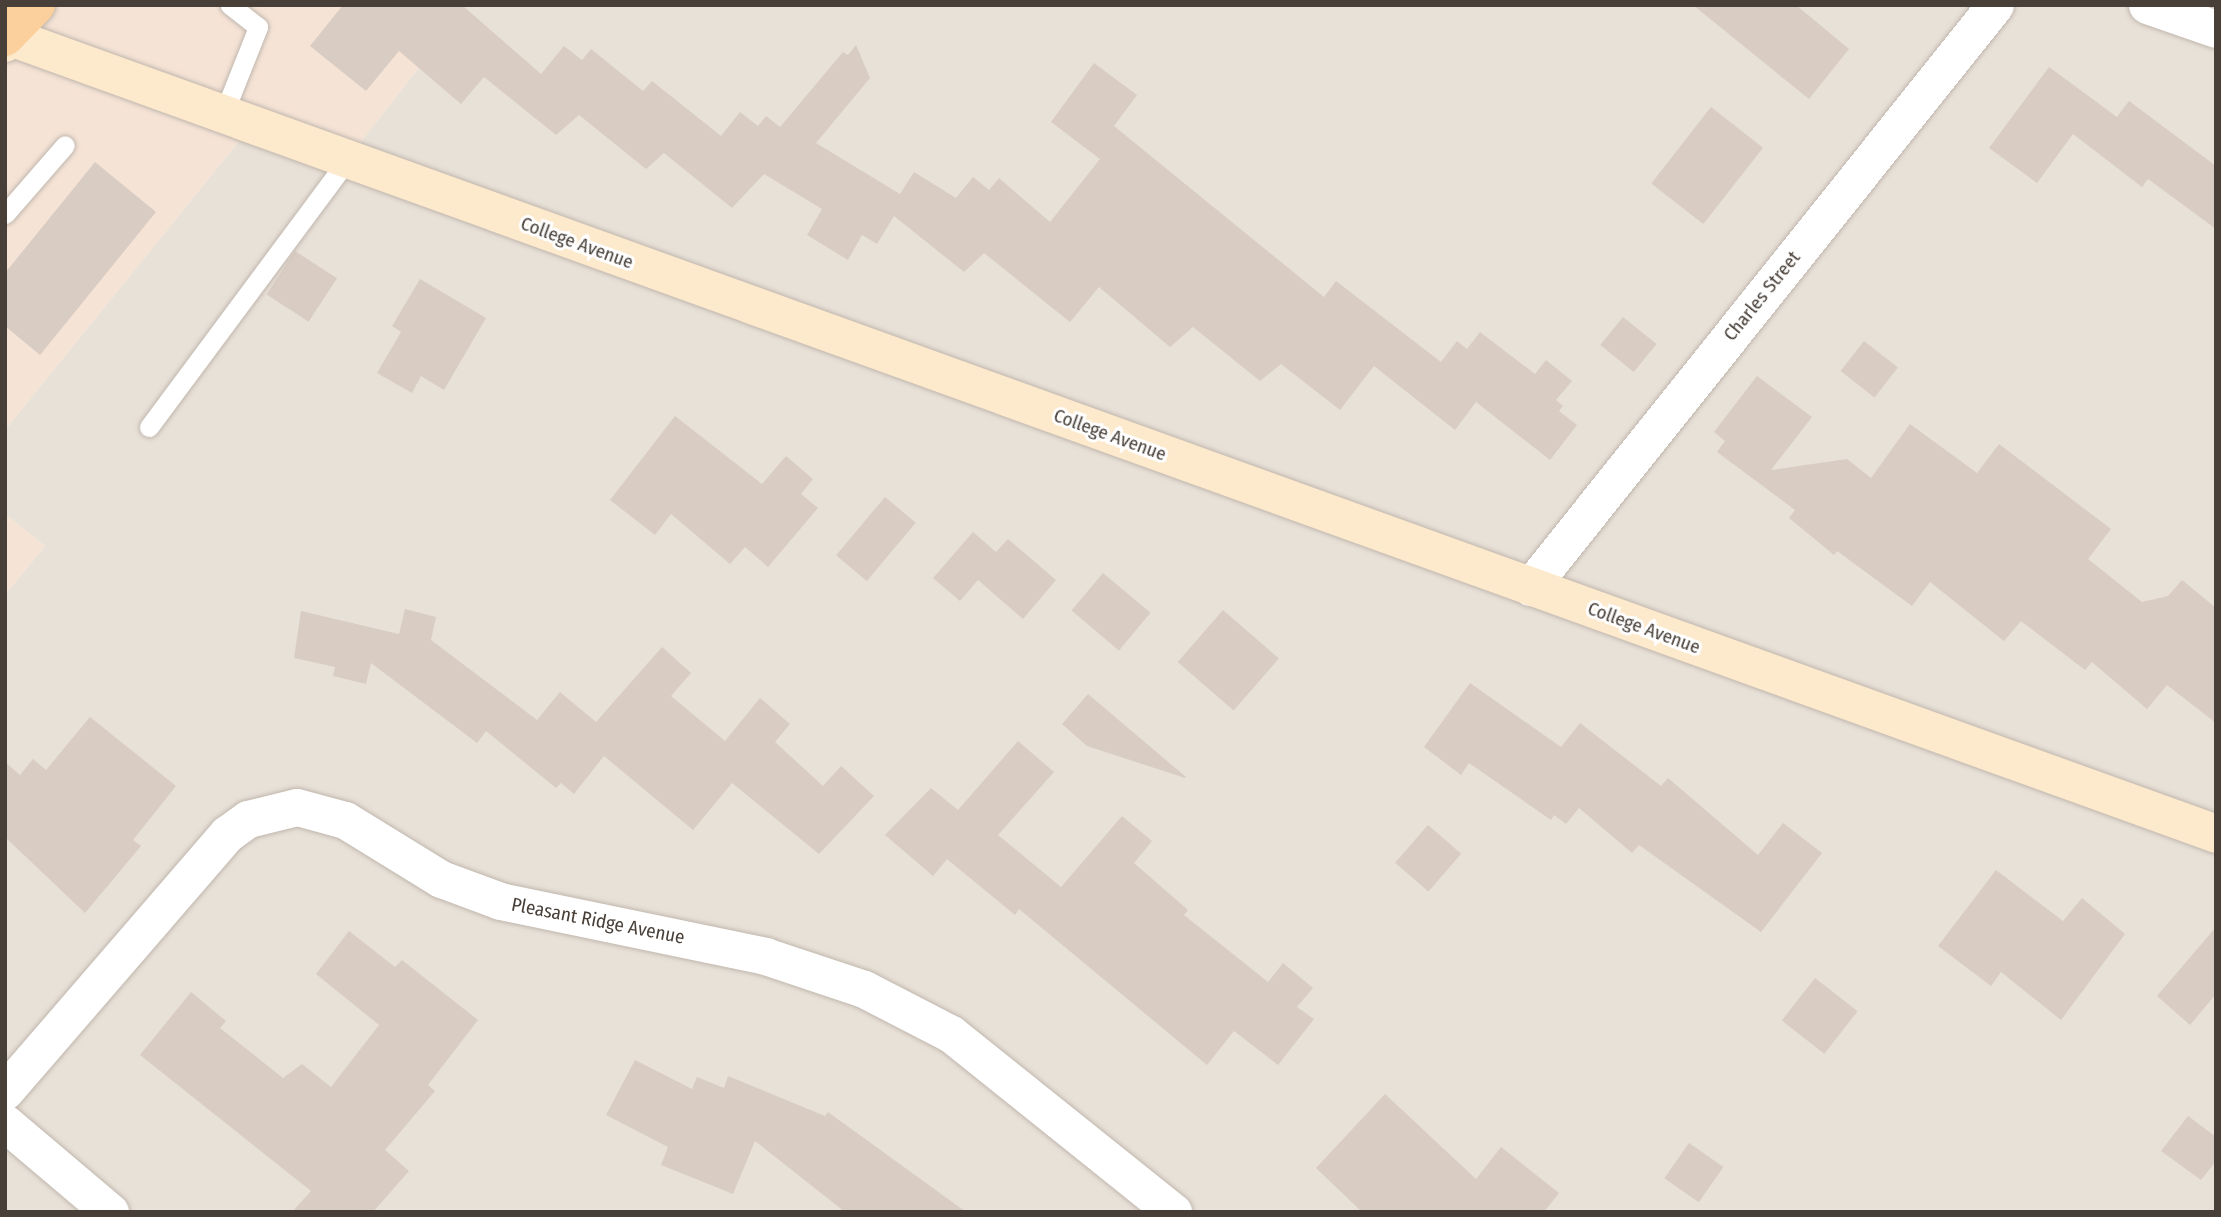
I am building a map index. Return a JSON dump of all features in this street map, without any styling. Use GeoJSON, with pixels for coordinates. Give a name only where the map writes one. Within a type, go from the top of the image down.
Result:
{"type":"FeatureCollection","features":[{"type":"Feature","properties":{"kind":"main road"},"geometry":{"type":"LineString","coordinates":[[6,39],[37,5]]}},
{"type":"Feature","properties":{"kind":"main road","name":"College Avenue"},"geometry":{"type":"LineString","coordinates":[[6,39],[2216,834]]}},
{"type":"Feature","properties":{"kind":"street","name":"Charles Street"},"geometry":{"type":"LineString","coordinates":[[1530,587],[1994,5]]}},
{"type":"Feature","properties":{"kind":"street"},"geometry":{"type":"LineString","coordinates":[[2147,5],[2216,29]]}},
{"type":"Feature","properties":{"kind":"street","name":"Pleasant Ridge Avenue"},"geometry":{"type":"LineString","coordinates":[[5,1091],[227,834],[248,819],[297,807],[345,820],[442,879],[500,901],[765,956],[864,989],[951,1034],[1173,1212]]}},
{"type":"Feature","properties":{"kind":"street"},"geometry":{"type":"LineString","coordinates":[[5,1122],[110,1212]]}},
{"type":"Feature","properties":{"kind":"lane"},"geometry":{"type":"LineString","coordinates":[[223,115],[258,27],[230,5]]}},
{"type":"Feature","properties":{"kind":"lane"},"geometry":{"type":"LineString","coordinates":[[5,214],[65,145]]}},
{"type":"Feature","properties":{"kind":"lane"},"geometry":{"type":"LineString","coordinates":[[149,427],[347,160]]}},
{"type":"Feature","properties":{"kind":"shaded area"},"geometry":{"type":"Polygon","coordinates":[[[5,5],[468,5],[349,157],[245,134],[5,430],[5,5]]]}},
{"type":"Feature","properties":{"kind":"shaded area"},"geometry":{"type":"Polygon","coordinates":[[[468,5],[2216,5],[2216,1212],[5,1212],[5,595],[45,546],[5,514],[5,430],[245,134],[349,157],[468,5]]]}},
{"type":"Feature","properties":{"kind":"shaded area"},"geometry":{"type":"Polygon","coordinates":[[[5,514],[45,546],[5,595],[5,514]]]}},
{"type":"Feature","properties":{"kind":"building"},"geometry":{"type":"Polygon","coordinates":[[[343,5],[462,5],[541,74],[564,46],[582,60],[591,49],[643,91],[652,81],[721,136],[740,112],[758,126],[766,116],[780,127],[843,52],[848,55],[856,45],[870,78],[816,143],[900,194],[914,172],[956,198],[973,177],[989,190],[999,178],[1050,222],[1100,159],[1051,122],[1094,63],[1137,95],[1114,126],[1324,297],[1336,281],[1441,362],[1457,341],[1467,349],[1480,332],[1535,374],[1546,360],[1572,381],[1556,400],[1563,406],[1559,411],[1577,425],[1550,460],[1476,402],[1455,430],[1374,366],[1340,410],[1281,364],[1260,381],[1193,327],[1170,347],[1099,287],[1070,322],[984,253],[964,272],[894,216],[877,244],[862,235],[848,260],[807,235],[822,209],[764,174],[732,208],[664,153],[646,169],[579,115],[556,135],[484,77],[461,104],[399,51],[366,91],[310,46],[343,5]]]}},
{"type":"Feature","properties":{"kind":"building"},"geometry":{"type":"Polygon","coordinates":[[[1693,5],[1796,5],[1849,49],[1809,99],[1693,5]]]}},
{"type":"Feature","properties":{"kind":"building"},"geometry":{"type":"Polygon","coordinates":[[[2049,67],[2117,117],[2129,101],[2216,166],[2216,229],[2148,179],[2142,187],[2073,134],[2037,183],[1989,148],[2049,67]]]}},
{"type":"Feature","properties":{"kind":"building"},"geometry":{"type":"Polygon","coordinates":[[[1711,107],[1763,148],[1703,224],[1651,183],[1711,107]]]}},
{"type":"Feature","properties":{"kind":"building"},"geometry":{"type":"Polygon","coordinates":[[[95,162],[156,212],[40,355],[5,326],[5,273],[95,162]]]}},
{"type":"Feature","properties":{"kind":"building"},"geometry":{"type":"Polygon","coordinates":[[[295,251],[337,278],[309,322],[267,295],[295,251]]]}},
{"type":"Feature","properties":{"kind":"building"},"geometry":{"type":"Polygon","coordinates":[[[420,279],[486,318],[444,390],[421,376],[412,393],[377,373],[401,332],[392,326],[420,279]]]}},
{"type":"Feature","properties":{"kind":"building"},"geometry":{"type":"Polygon","coordinates":[[[1623,317],[1656,344],[1634,372],[1600,345],[1623,317]]]}},
{"type":"Feature","properties":{"kind":"building"},"geometry":{"type":"Polygon","coordinates":[[[1864,341],[1898,367],[1874,397],[1841,371],[1864,341]]]}},
{"type":"Feature","properties":{"kind":"building"},"geometry":{"type":"Polygon","coordinates":[[[1757,376],[1812,417],[1771,470],[1847,459],[1871,478],[1910,424],[1977,473],[1999,444],[2111,529],[2088,559],[2142,602],[2168,596],[2182,580],[2216,608],[2216,723],[2167,685],[2147,709],[2092,662],[2085,670],[2021,621],[2004,641],[1930,582],[1912,606],[1837,551],[1834,555],[1789,518],[1795,510],[1717,452],[1725,441],[1714,432],[1757,376]]]}},
{"type":"Feature","properties":{"kind":"building"},"geometry":{"type":"Polygon","coordinates":[[[675,416],[762,484],[786,456],[813,479],[801,494],[818,508],[768,567],[745,547],[730,564],[671,514],[655,535],[610,500],[675,416]]]}},
{"type":"Feature","properties":{"kind":"building"},"geometry":{"type":"Polygon","coordinates":[[[885,497],[916,523],[867,581],[836,555],[885,497]]]}},
{"type":"Feature","properties":{"kind":"building"},"geometry":{"type":"Polygon","coordinates":[[[973,532],[996,552],[1008,539],[1056,580],[1023,619],[978,580],[960,601],[933,578],[973,532]]]}},
{"type":"Feature","properties":{"kind":"building"},"geometry":{"type":"Polygon","coordinates":[[[1103,573],[1150,613],[1119,650],[1072,611],[1103,573]]]}},
{"type":"Feature","properties":{"kind":"building"},"geometry":{"type":"Polygon","coordinates":[[[405,609],[436,617],[431,640],[537,720],[560,692],[596,722],[662,647],[691,673],[671,696],[725,741],[760,698],[790,724],[775,742],[823,786],[841,766],[874,796],[819,854],[732,783],[693,830],[604,756],[574,794],[561,783],[556,788],[486,731],[477,743],[371,663],[366,684],[333,676],[335,667],[294,658],[301,611],[399,634],[405,609]]]}},
{"type":"Feature","properties":{"kind":"building"},"geometry":{"type":"Polygon","coordinates":[[[1223,610],[1279,659],[1234,711],[1178,662],[1223,610]]]}},
{"type":"Feature","properties":{"kind":"building"},"geometry":{"type":"Polygon","coordinates":[[[1470,683],[1561,747],[1580,723],[1661,786],[1668,778],[1758,855],[1783,823],[1822,853],[1761,932],[1639,845],[1632,853],[1579,808],[1566,824],[1554,815],[1551,820],[1469,763],[1461,775],[1424,747],[1470,683]]]}},
{"type":"Feature","properties":{"kind":"building"},"geometry":{"type":"Polygon","coordinates":[[[1088,694],[1186,777],[1087,746],[1062,724],[1088,694]]]}},
{"type":"Feature","properties":{"kind":"building"},"geometry":{"type":"Polygon","coordinates":[[[90,717],[176,786],[133,840],[141,846],[85,913],[5,837],[5,762],[20,775],[33,759],[46,770],[90,717]]]}},
{"type":"Feature","properties":{"kind":"building"},"geometry":{"type":"Polygon","coordinates":[[[1018,741],[1054,772],[998,835],[1061,887],[1122,816],[1152,841],[1134,863],[1188,910],[1184,915],[1268,982],[1283,963],[1313,988],[1297,1007],[1314,1019],[1278,1065],[1234,1031],[1207,1065],[1019,909],[1015,915],[947,859],[933,876],[885,835],[931,788],[958,810],[1018,741]]]}},
{"type":"Feature","properties":{"kind":"building"},"geometry":{"type":"Polygon","coordinates":[[[1428,825],[1461,854],[1428,892],[1395,863],[1428,825]]]}},
{"type":"Feature","properties":{"kind":"building"},"geometry":{"type":"Polygon","coordinates":[[[1996,870],[2063,921],[2082,898],[2125,934],[2061,1020],[2001,972],[1991,986],[1938,946],[1996,870]]]}},
{"type":"Feature","properties":{"kind":"building"},"geometry":{"type":"Polygon","coordinates":[[[2216,927],[2216,994],[2190,1025],[2157,996],[2216,927]]]}},
{"type":"Feature","properties":{"kind":"building"},"geometry":{"type":"Polygon","coordinates":[[[349,931],[395,967],[402,960],[478,1020],[428,1085],[435,1091],[385,1150],[409,1171],[373,1212],[292,1212],[311,1191],[140,1055],[191,992],[226,1021],[220,1028],[283,1078],[302,1064],[331,1087],[379,1025],[316,974],[349,931]]]}},
{"type":"Feature","properties":{"kind":"building"},"geometry":{"type":"Polygon","coordinates":[[[1815,978],[1858,1011],[1824,1054],[1782,1021],[1815,978]]]}},
{"type":"Feature","properties":{"kind":"building"},"geometry":{"type":"Polygon","coordinates":[[[635,1060],[692,1089],[697,1077],[724,1088],[728,1076],[825,1116],[828,1112],[966,1212],[845,1212],[755,1141],[733,1194],[661,1165],[668,1147],[606,1115],[635,1060]]]}},
{"type":"Feature","properties":{"kind":"building"},"geometry":{"type":"Polygon","coordinates":[[[1385,1094],[1476,1179],[1501,1147],[1559,1193],[1544,1212],[1362,1212],[1316,1168],[1385,1094]]]}},
{"type":"Feature","properties":{"kind":"building"},"geometry":{"type":"Polygon","coordinates":[[[2188,1116],[2216,1137],[2216,1161],[2201,1180],[2161,1151],[2188,1116]]]}},
{"type":"Feature","properties":{"kind":"building"},"geometry":{"type":"Polygon","coordinates":[[[1689,1143],[1723,1167],[1699,1202],[1664,1178],[1689,1143]]]}}]}
